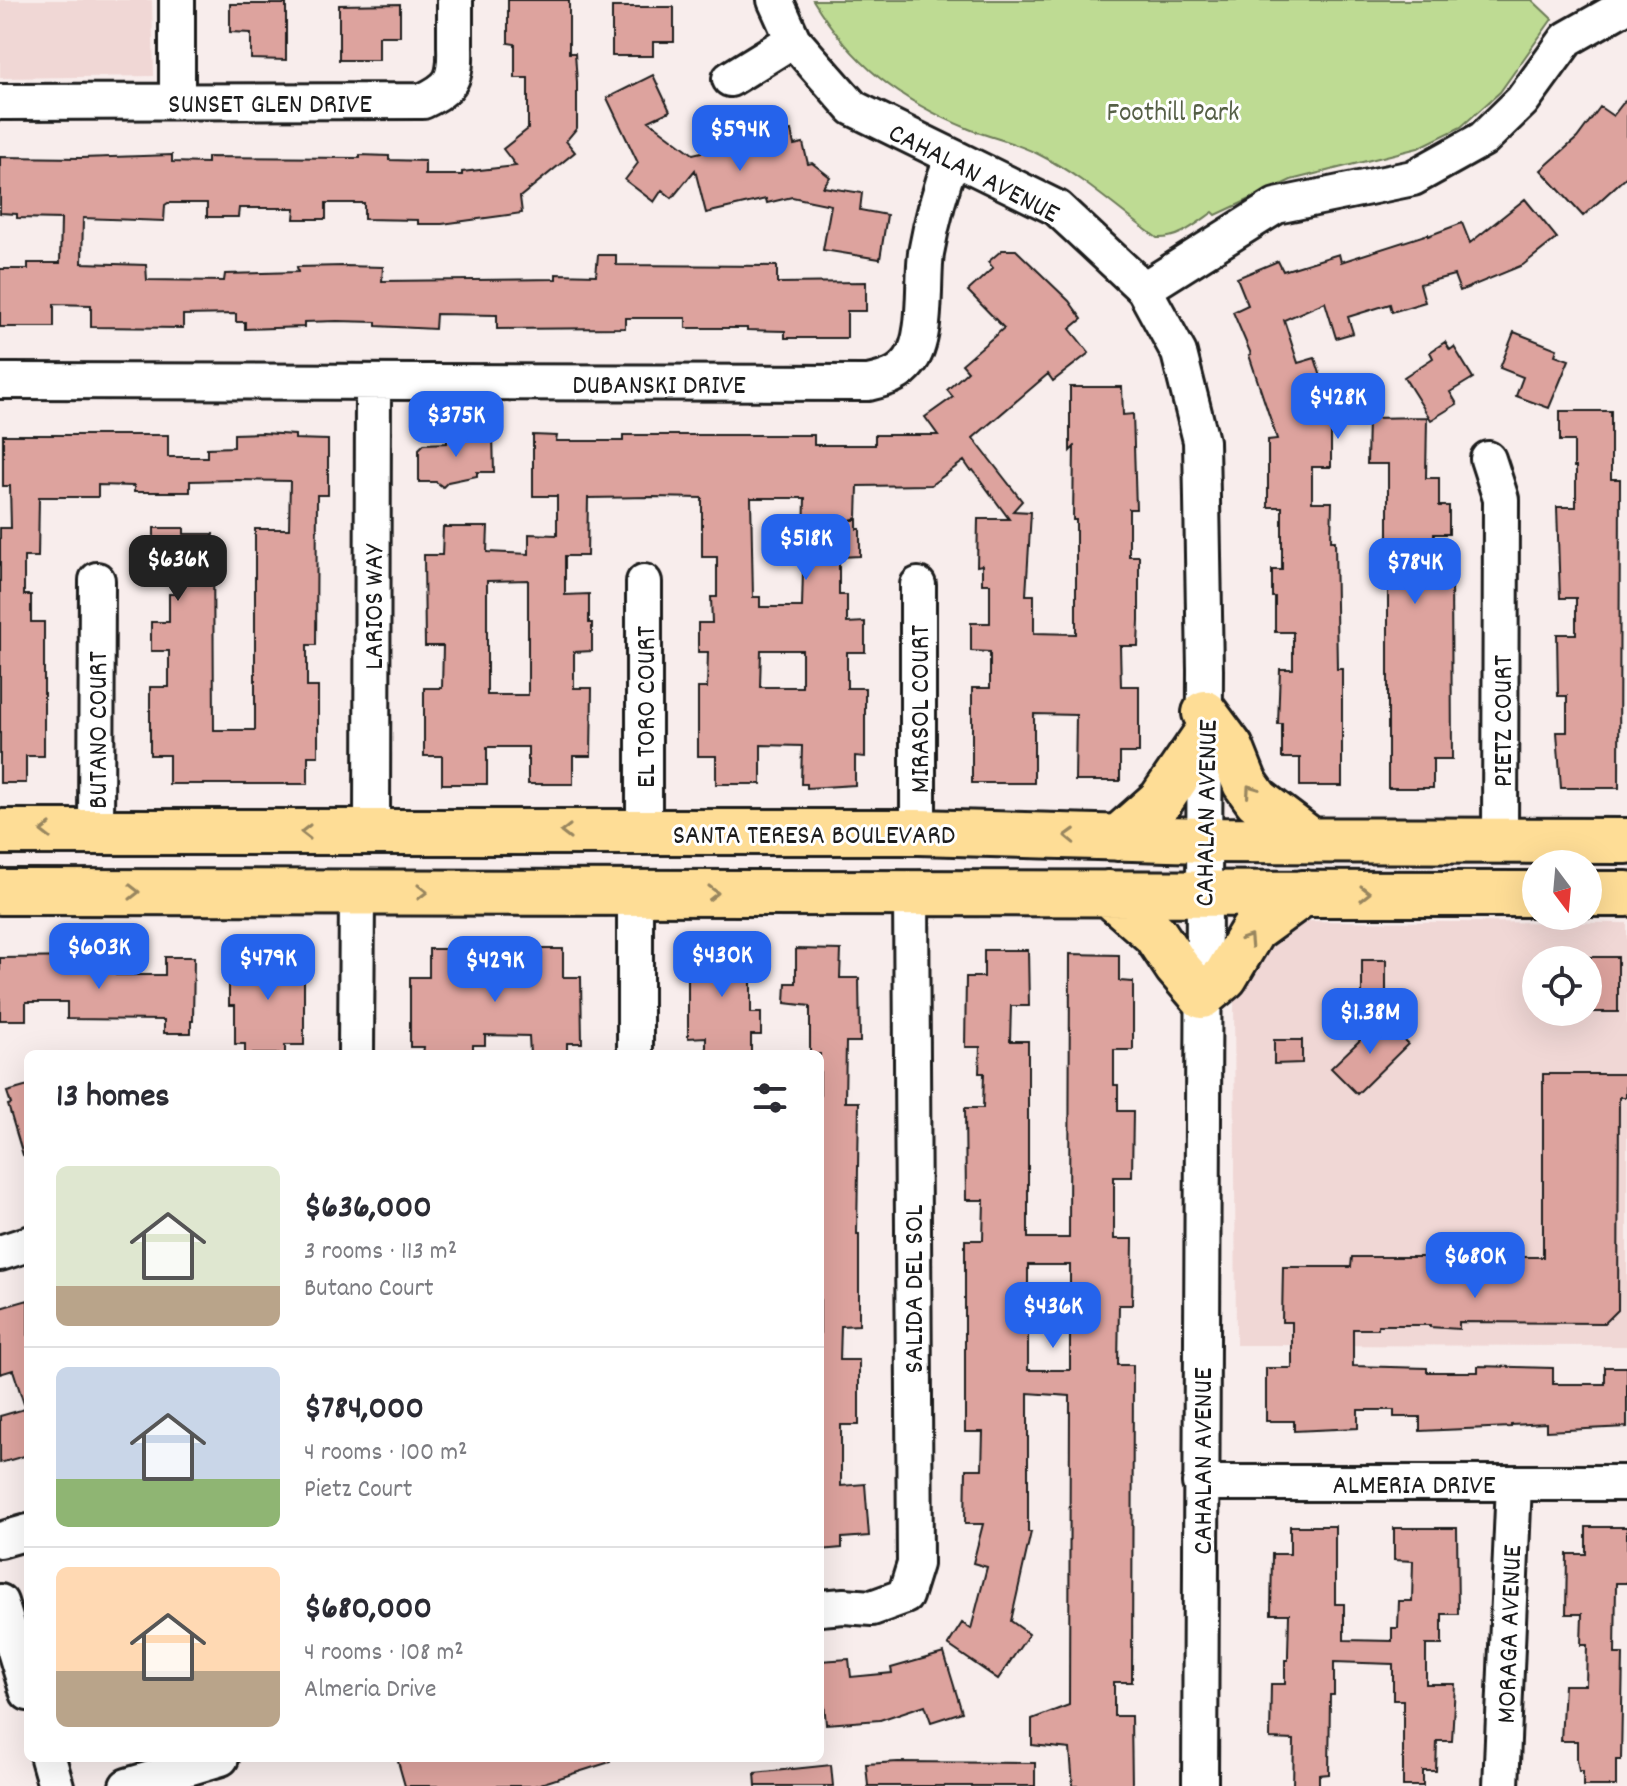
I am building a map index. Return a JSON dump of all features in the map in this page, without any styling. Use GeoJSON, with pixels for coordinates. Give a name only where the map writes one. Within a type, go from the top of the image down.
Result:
{"type":"FeatureCollection","features":[{"type":"Feature","properties":{"kind":"main road"},"geometry":{"type":"LineString","coordinates":[[1118,838],[1161,800],[1205,725],[1231,748],[1245,783],[1257,800],[1310,840]]}},
{"type":"Feature","properties":{"kind":"main road","name":"SANTA TERESA BOULEVARD"},"geometry":{"type":"LineString","coordinates":[[0,832],[918,832],[1204,840],[1627,841]]}},
{"type":"Feature","properties":{"kind":"main road"},"geometry":{"type":"LineString","coordinates":[[0,892],[1522,894]]}},
{"type":"Feature","properties":{"kind":"main road"},"geometry":{"type":"LineString","coordinates":[[1108,893],[1155,934],[1177,967],[1202,996],[1225,977],[1253,930],[1304,893]]}},
{"type":"Feature","properties":{"kind":"main road"},"geometry":{"type":"LineString","coordinates":[[1602,894],[1627,894]]}},
{"type":"Feature","properties":{"kind":"street"},"geometry":{"type":"LineString","coordinates":[[177,0],[177,101]]}},
{"type":"Feature","properties":{"kind":"street","name":"SUNSET GLEN DRIVE"},"geometry":{"type":"LineString","coordinates":[[0,102],[423,101],[440,93],[452,81],[457,65],[455,0]]}},
{"type":"Feature","properties":{"kind":"street","name":"CAHALAN AVENUE"},"geometry":{"type":"LineString","coordinates":[[775,0],[793,40],[853,108],[1057,208],[1144,289],[1179,353],[1201,441],[1205,725],[1200,1786]]}},
{"type":"Feature","properties":{"kind":"street"},"geometry":{"type":"LineString","coordinates":[[1144,289],[1276,206],[1413,178],[1483,139],[1522,101],[1567,39],[1627,5]]}},
{"type":"Feature","properties":{"kind":"street"},"geometry":{"type":"LineString","coordinates":[[730,79],[793,40]]}},
{"type":"Feature","properties":{"kind":"street","name":"DUBANSKI DRIVE"},"geometry":{"type":"LineString","coordinates":[[0,381],[868,383],[893,377],[912,360],[920,337],[926,255],[937,199],[952,158]]}},
{"type":"Feature","properties":{"kind":"street","name":"LARIOS WAY"},"geometry":{"type":"LineString","coordinates":[[372,832],[373,382]]}},
{"type":"Feature","properties":{"kind":"street","name":"PIETZ COURT"},"geometry":{"type":"LineString","coordinates":[[1488,459],[1501,499],[1500,842]]}},
{"type":"Feature","properties":{"kind":"street","name":"BUTANO COURT"},"geometry":{"type":"LineString","coordinates":[[96,831],[97,580]]}},
{"type":"Feature","properties":{"kind":"street","name":"EL TORO COURT"},"geometry":{"type":"LineString","coordinates":[[644,582],[644,832]]}},
{"type":"Feature","properties":{"kind":"street","name":"MIRASOL COURT"},"geometry":{"type":"LineString","coordinates":[[918,585],[918,832]]}},
{"type":"Feature","properties":{"kind":"street"},"geometry":{"type":"LineString","coordinates":[[356,1050],[357,892]]}},
{"type":"Feature","properties":{"kind":"street"},"geometry":{"type":"LineString","coordinates":[[635,893],[635,1050]]}},
{"type":"Feature","properties":{"kind":"street","name":"SALIDA DEL SOL"},"geometry":{"type":"LineString","coordinates":[[824,1608],[872,1608],[905,1596],[915,1564],[911,893]]}},
{"type":"Feature","properties":{"kind":"street"},"geometry":{"type":"LineString","coordinates":[[0,1253],[24,1245]]}},
{"type":"Feature","properties":{"kind":"street","name":"ALMERIA DRIVE"},"geometry":{"type":"LineString","coordinates":[[1200,1483],[1627,1483]]}},
{"type":"Feature","properties":{"kind":"street","name":"MORAGA AVENUE"},"geometry":{"type":"LineString","coordinates":[[1501,1786],[1514,1483]]}},
{"type":"Feature","properties":{"kind":"street"},"geometry":{"type":"LineString","coordinates":[[0,1540],[24,1533]]}},
{"type":"Feature","properties":{"kind":"street"},"geometry":{"type":"LineString","coordinates":[[0,1602],[24,1680]]}},
{"type":"Feature","properties":{"kind":"street"},"geometry":{"type":"LineString","coordinates":[[49,1762],[56,1786]]}},
{"type":"Feature","properties":{"kind":"street"},"geometry":{"type":"LineString","coordinates":[[127,1786],[208,1762]]}},
{"type":"Feature","properties":{"kind":"shaded area"},"geometry":{"type":"Polygon","coordinates":[[[0,0],[152,0],[154,76],[0,78],[0,0]]]}},
{"type":"Feature","properties":{"kind":"shaded area"},"geometry":{"type":"Polygon","coordinates":[[[1296,921],[1522,922],[1522,930],[1602,930],[1602,923],[1627,923],[1627,1346],[1236,1345],[1234,990],[1252,944],[1296,921]]]}},
{"type":"Feature","properties":{"kind":"green space","name":"Foothill Park"},"geometry":{"type":"Polygon","coordinates":[[[813,0],[1532,0],[1552,19],[1500,92],[1461,127],[1418,148],[1291,180],[1216,215],[1213,212],[1180,233],[1157,238],[1054,163],[1022,147],[944,118],[900,93],[861,62],[813,0]]]}},
{"type":"Feature","properties":{"kind":"building"},"geometry":{"type":"Polygon","coordinates":[[[508,0],[569,0],[569,53],[575,53],[577,82],[577,128],[566,141],[575,152],[520,197],[522,213],[442,224],[418,224],[418,220],[364,219],[364,203],[326,203],[326,219],[294,219],[295,208],[239,208],[238,217],[207,217],[207,203],[168,203],[165,205],[164,221],[83,218],[82,263],[146,265],[147,280],[224,281],[225,274],[298,272],[297,267],[344,266],[383,267],[382,281],[556,279],[556,274],[596,275],[598,255],[616,255],[616,265],[777,266],[777,283],[866,282],[866,311],[847,311],[847,338],[785,338],[785,331],[686,328],[686,318],[625,318],[625,328],[497,329],[497,315],[436,314],[435,329],[337,321],[304,322],[304,327],[245,329],[245,322],[236,322],[236,314],[183,315],[183,328],[91,327],[91,305],[54,304],[54,327],[0,327],[0,269],[28,269],[28,263],[60,263],[61,219],[17,218],[17,214],[0,213],[0,157],[172,155],[172,162],[207,163],[207,157],[389,156],[389,160],[425,161],[425,175],[462,175],[462,172],[516,166],[503,149],[528,129],[528,78],[515,78],[515,44],[508,43],[508,0]]]}},
{"type":"Feature","properties":{"kind":"building"},"geometry":{"type":"Polygon","coordinates":[[[230,4],[286,4],[286,60],[251,59],[251,33],[230,32],[230,4]]]}},
{"type":"Feature","properties":{"kind":"building"},"geometry":{"type":"Polygon","coordinates":[[[400,4],[400,36],[379,36],[379,60],[339,60],[339,5],[400,4]]]}},
{"type":"Feature","properties":{"kind":"building"},"geometry":{"type":"Polygon","coordinates":[[[612,7],[674,7],[674,42],[653,42],[653,56],[612,56],[612,7]]]}},
{"type":"Feature","properties":{"kind":"building"},"geometry":{"type":"Polygon","coordinates":[[[653,75],[670,111],[649,121],[693,154],[791,131],[794,145],[803,143],[808,164],[812,163],[830,177],[823,187],[862,193],[860,210],[887,215],[880,259],[823,250],[831,205],[792,197],[767,203],[766,199],[706,213],[695,170],[672,198],[662,190],[654,202],[625,180],[638,163],[607,98],[653,75]]]}},
{"type":"Feature","properties":{"kind":"building"},"geometry":{"type":"Polygon","coordinates":[[[1627,98],[1627,176],[1583,216],[1541,170],[1577,138],[1600,107],[1613,116],[1627,98]]]}},
{"type":"Feature","properties":{"kind":"building"},"geometry":{"type":"Polygon","coordinates":[[[1525,199],[1557,238],[1523,265],[1460,291],[1454,275],[1420,284],[1425,302],[1392,312],[1390,304],[1348,317],[1353,333],[1336,338],[1325,302],[1284,320],[1298,363],[1315,358],[1331,408],[1331,467],[1312,467],[1312,502],[1332,502],[1337,669],[1342,669],[1342,786],[1300,786],[1300,758],[1282,758],[1282,724],[1278,724],[1280,669],[1293,669],[1293,632],[1275,632],[1275,597],[1272,597],[1272,570],[1282,570],[1282,507],[1268,507],[1268,440],[1277,439],[1251,354],[1233,312],[1248,305],[1237,278],[1278,261],[1283,271],[1339,254],[1341,262],[1462,223],[1470,243],[1525,199]]]}},
{"type":"Feature","properties":{"kind":"building"},"geometry":{"type":"Polygon","coordinates":[[[1002,250],[1016,250],[1069,301],[1082,319],[1070,329],[1089,353],[1053,381],[1048,374],[973,438],[1022,501],[1013,511],[1031,512],[1026,595],[1034,595],[1034,633],[1076,634],[1076,520],[1073,520],[1074,447],[1070,451],[1070,387],[1122,387],[1123,415],[1133,414],[1136,509],[1129,509],[1129,556],[1139,556],[1138,646],[1120,646],[1121,686],[1139,686],[1139,753],[1120,753],[1120,781],[1075,781],[1076,715],[1034,714],[1034,783],[972,783],[972,688],[990,688],[990,652],[971,651],[971,623],[990,623],[990,584],[982,584],[982,565],[977,566],[978,519],[1009,519],[964,461],[931,485],[858,486],[857,518],[850,520],[857,520],[857,529],[860,529],[860,556],[839,557],[839,595],[847,595],[847,623],[865,622],[865,652],[847,652],[847,688],[865,688],[865,757],[855,756],[855,785],[807,788],[807,784],[801,784],[802,746],[761,745],[761,784],[716,784],[716,756],[698,756],[698,688],[707,688],[708,652],[698,652],[698,623],[712,623],[711,597],[717,597],[717,557],[702,557],[702,498],[652,497],[588,498],[587,556],[565,556],[565,595],[589,594],[589,623],[592,623],[592,651],[574,652],[574,688],[592,688],[591,756],[573,756],[573,784],[528,784],[528,747],[487,747],[487,784],[442,784],[442,756],[424,756],[424,688],[442,688],[443,646],[425,646],[424,555],[442,555],[443,527],[488,527],[487,552],[529,554],[529,534],[557,535],[557,496],[533,496],[533,435],[557,436],[556,441],[623,441],[623,435],[814,435],[814,445],[875,445],[875,435],[938,435],[925,417],[953,397],[947,390],[968,371],[962,364],[1004,328],[968,291],[993,268],[988,262],[1002,250]],[[751,498],[753,597],[760,597],[760,607],[802,607],[805,498],[751,498]],[[528,580],[487,581],[487,695],[528,695],[528,580]],[[761,650],[760,687],[802,687],[802,650],[761,650]]]}},
{"type":"Feature","properties":{"kind":"building"},"geometry":{"type":"Polygon","coordinates":[[[1514,332],[1557,349],[1555,355],[1569,360],[1549,408],[1516,396],[1523,377],[1500,368],[1514,332]]]}},
{"type":"Feature","properties":{"kind":"building"},"geometry":{"type":"Polygon","coordinates":[[[1445,342],[1450,350],[1454,347],[1473,378],[1450,392],[1457,404],[1431,420],[1404,377],[1433,358],[1430,352],[1445,342]]]}},
{"type":"Feature","properties":{"kind":"building"},"geometry":{"type":"Polygon","coordinates":[[[1560,411],[1611,411],[1611,479],[1620,479],[1619,788],[1561,788],[1557,732],[1567,732],[1567,696],[1558,696],[1557,634],[1576,634],[1576,598],[1560,598],[1557,507],[1576,507],[1576,467],[1574,441],[1560,441],[1560,411]]]}},
{"type":"Feature","properties":{"kind":"building"},"geometry":{"type":"Polygon","coordinates":[[[1427,417],[1426,478],[1439,478],[1439,506],[1449,506],[1449,534],[1434,534],[1434,571],[1451,571],[1452,759],[1433,759],[1433,788],[1388,788],[1388,464],[1367,464],[1368,418],[1427,417]]]}},
{"type":"Feature","properties":{"kind":"building"},"geometry":{"type":"Polygon","coordinates":[[[234,434],[295,435],[295,439],[328,440],[328,495],[317,495],[316,645],[307,645],[307,687],[318,687],[318,756],[308,756],[308,784],[169,784],[169,755],[150,755],[150,687],[169,687],[169,651],[151,651],[151,622],[169,622],[169,594],[176,594],[177,556],[154,555],[154,528],[184,528],[184,534],[213,534],[214,730],[255,730],[255,529],[289,529],[290,481],[237,480],[190,481],[190,492],[134,492],[134,486],[98,485],[98,497],[39,497],[38,557],[24,557],[24,595],[31,595],[31,622],[44,622],[44,756],[26,756],[26,783],[0,783],[0,528],[11,528],[10,486],[3,486],[3,435],[168,435],[168,457],[207,457],[207,448],[234,447],[234,434]]]}},
{"type":"Feature","properties":{"kind":"building"},"geometry":{"type":"Polygon","coordinates":[[[447,434],[493,435],[494,472],[477,472],[477,476],[448,482],[443,487],[436,482],[419,482],[419,449],[424,444],[447,443],[447,434]]]}},
{"type":"Feature","properties":{"kind":"building"},"geometry":{"type":"Polygon","coordinates":[[[688,946],[751,947],[751,1013],[761,1013],[761,1035],[751,1035],[751,1050],[706,1050],[706,1037],[688,1038],[688,946]]]}},
{"type":"Feature","properties":{"kind":"building"},"geometry":{"type":"Polygon","coordinates":[[[241,948],[294,948],[294,976],[304,976],[304,1045],[285,1045],[285,1050],[245,1050],[245,1044],[235,1044],[235,1005],[229,1005],[229,984],[240,984],[241,948]]]}},
{"type":"Feature","properties":{"kind":"building"},"geometry":{"type":"Polygon","coordinates":[[[429,949],[473,949],[473,977],[519,978],[519,949],[563,949],[563,977],[581,977],[582,1043],[567,1043],[567,1050],[530,1050],[529,1036],[485,1035],[485,1045],[473,1045],[473,1050],[410,1047],[410,977],[429,977],[429,949]]]}},
{"type":"Feature","properties":{"kind":"building"},"geometry":{"type":"Polygon","coordinates":[[[796,949],[841,950],[840,978],[859,978],[860,1042],[846,1042],[845,1102],[859,1102],[859,1325],[841,1326],[840,1360],[859,1360],[859,1425],[841,1425],[841,1486],[865,1484],[869,1536],[842,1538],[842,1548],[824,1550],[824,1050],[810,1050],[810,1006],[785,1003],[786,983],[796,983],[796,949]]]}},
{"type":"Feature","properties":{"kind":"building"},"geometry":{"type":"Polygon","coordinates":[[[984,950],[1028,950],[1029,1006],[1011,1006],[1010,1041],[1028,1041],[1028,1238],[1069,1238],[1070,954],[1119,955],[1119,981],[1133,982],[1133,1050],[1114,1050],[1118,1111],[1133,1111],[1132,1177],[1114,1177],[1114,1239],[1133,1239],[1132,1305],[1119,1305],[1118,1365],[1133,1365],[1132,1682],[1114,1682],[1114,1716],[1131,1716],[1132,1786],[1073,1786],[1070,1749],[1032,1745],[1032,1719],[1069,1705],[1070,1396],[1028,1393],[1028,1532],[1031,1532],[1011,1621],[1029,1634],[998,1679],[948,1645],[962,1623],[971,1629],[987,1567],[973,1563],[983,1524],[965,1524],[966,1469],[982,1469],[983,1432],[965,1432],[965,1240],[983,1240],[984,1200],[966,1200],[965,1108],[983,1108],[984,1073],[979,1073],[980,1047],[965,1047],[966,977],[984,977],[984,950]],[[1028,1265],[1028,1370],[1070,1370],[1070,1265],[1028,1265]]]}},
{"type":"Feature","properties":{"kind":"building"},"geometry":{"type":"Polygon","coordinates":[[[90,957],[90,971],[117,971],[116,975],[165,975],[165,957],[194,957],[191,1033],[164,1033],[164,1020],[67,1019],[67,1002],[26,1002],[26,1020],[0,1020],[0,958],[90,957]]]}},
{"type":"Feature","properties":{"kind":"building"},"geometry":{"type":"Polygon","coordinates":[[[1602,957],[1618,957],[1618,1012],[1602,1012],[1602,957]]]}},
{"type":"Feature","properties":{"kind":"building"},"geometry":{"type":"Polygon","coordinates":[[[1362,960],[1386,960],[1386,1001],[1362,1001],[1362,960]]]}},
{"type":"Feature","properties":{"kind":"building"},"geometry":{"type":"Polygon","coordinates":[[[1383,1018],[1408,1044],[1357,1094],[1331,1068],[1383,1018]]]}},
{"type":"Feature","properties":{"kind":"building"},"geometry":{"type":"Polygon","coordinates":[[[1274,1040],[1302,1040],[1302,1063],[1274,1064],[1274,1040]]]}},
{"type":"Feature","properties":{"kind":"building"},"geometry":{"type":"Polygon","coordinates":[[[1543,1074],[1626,1074],[1626,1097],[1619,1097],[1618,1310],[1605,1323],[1459,1322],[1459,1329],[1430,1325],[1378,1325],[1378,1329],[1353,1329],[1353,1366],[1427,1368],[1427,1372],[1478,1372],[1478,1366],[1553,1368],[1553,1384],[1605,1384],[1605,1367],[1627,1367],[1627,1427],[1546,1431],[1546,1423],[1420,1431],[1420,1417],[1394,1417],[1394,1410],[1358,1410],[1358,1428],[1294,1431],[1294,1421],[1266,1421],[1266,1368],[1292,1368],[1292,1322],[1282,1322],[1283,1267],[1351,1267],[1352,1257],[1543,1257],[1543,1074]]]}},
{"type":"Feature","properties":{"kind":"building"},"geometry":{"type":"Polygon","coordinates":[[[24,1087],[24,1155],[8,1105],[11,1104],[7,1092],[24,1087]]]}},
{"type":"Feature","properties":{"kind":"building"},"geometry":{"type":"Polygon","coordinates":[[[24,1301],[24,1404],[13,1370],[0,1374],[0,1308],[24,1301]]]}},
{"type":"Feature","properties":{"kind":"building"},"geometry":{"type":"Polygon","coordinates":[[[24,1409],[24,1456],[0,1463],[0,1416],[24,1409]]]}},
{"type":"Feature","properties":{"kind":"building"},"geometry":{"type":"Polygon","coordinates":[[[1290,1526],[1335,1526],[1335,1604],[1344,1604],[1344,1640],[1392,1641],[1392,1628],[1398,1628],[1399,1601],[1412,1601],[1413,1561],[1394,1560],[1394,1528],[1457,1528],[1458,1614],[1442,1614],[1442,1645],[1426,1645],[1426,1684],[1455,1684],[1452,1741],[1437,1741],[1436,1771],[1423,1771],[1423,1786],[1403,1786],[1403,1700],[1393,1700],[1393,1664],[1334,1662],[1334,1695],[1330,1695],[1329,1774],[1319,1775],[1319,1786],[1293,1786],[1294,1740],[1270,1739],[1271,1684],[1285,1684],[1289,1614],[1271,1614],[1272,1554],[1290,1554],[1290,1526]]]}},
{"type":"Feature","properties":{"kind":"building"},"geometry":{"type":"Polygon","coordinates":[[[1586,1527],[1627,1527],[1627,1583],[1616,1583],[1615,1654],[1623,1654],[1621,1760],[1616,1760],[1616,1786],[1583,1786],[1577,1741],[1561,1741],[1564,1685],[1586,1685],[1587,1645],[1581,1645],[1582,1614],[1566,1614],[1567,1554],[1586,1554],[1586,1527]]]}},
{"type":"Feature","properties":{"kind":"building"},"geometry":{"type":"Polygon","coordinates":[[[944,1653],[962,1712],[931,1722],[925,1705],[880,1720],[826,1724],[824,1661],[849,1659],[851,1677],[892,1673],[891,1668],[944,1653]]]}},
{"type":"Feature","properties":{"kind":"building"},"geometry":{"type":"Polygon","coordinates":[[[398,1762],[610,1762],[534,1786],[405,1786],[398,1762]]]}},
{"type":"Feature","properties":{"kind":"building"},"geometry":{"type":"Polygon","coordinates":[[[1035,1763],[1035,1786],[868,1786],[866,1764],[1035,1763]]]}},
{"type":"Feature","properties":{"kind":"building"},"geometry":{"type":"Polygon","coordinates":[[[831,1765],[833,1786],[756,1786],[755,1773],[831,1765]]]}}]}
